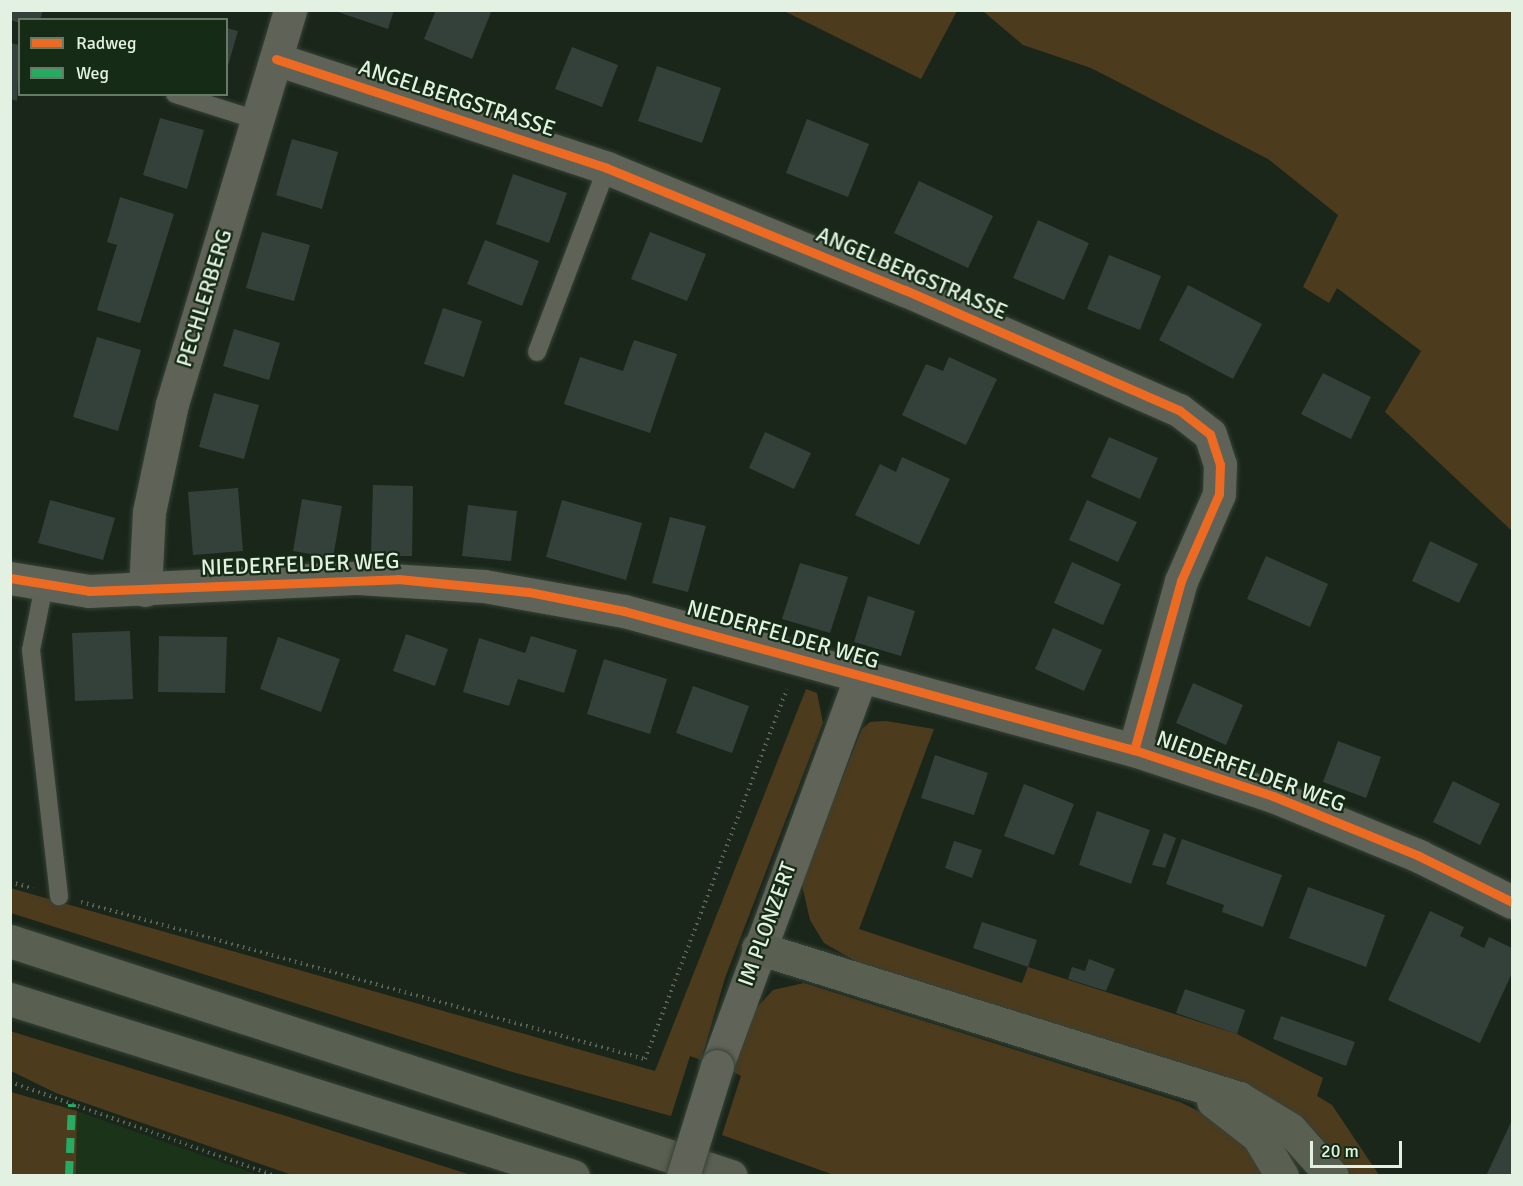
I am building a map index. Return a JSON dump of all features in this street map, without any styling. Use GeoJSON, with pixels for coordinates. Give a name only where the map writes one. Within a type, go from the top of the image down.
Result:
{"type":"FeatureCollection","features":[{"type":"Feature","properties":{"kind":"highway"},"geometry":{"type":"LineString","coordinates":[[10,941],[731,1176]]}},
{"type":"Feature","properties":{"kind":"highway"},"geometry":{"type":"LineString","coordinates":[[758,948],[1257,1106],[1290,1129],[1332,1176]]}},
{"type":"Feature","properties":{"kind":"highway"},"geometry":{"type":"LineString","coordinates":[[10,999],[573,1176]]}},
{"type":"Feature","properties":{"kind":"highway"},"geometry":{"type":"LineString","coordinates":[[1183,1084],[1258,1136],[1282,1176]]}},
{"type":"Feature","properties":{"kind":"street","name":"PECHLERBERG"},"geometry":{"type":"LineString","coordinates":[[145,590],[149,512],[170,413],[290,10]]}},
{"type":"Feature","properties":{"kind":"street","name":"ANGELBERGSTRASSE"},"geometry":{"type":"LineString","coordinates":[[276,59],[607,168],[905,290],[1168,405],[1210,434],[1220,464],[1220,495],[1181,581],[1134,750]]}},
{"type":"Feature","properties":{"kind":"street","name":"NIEDERFELDER WEG"},"geometry":{"type":"LineString","coordinates":[[10,578],[44,586],[145,590],[350,579],[457,583],[624,611],[1134,750],[1273,796],[1419,856],[1512,902]]}},
{"type":"Feature","properties":{"kind":"street","name":"IM PLONZERT"},"geometry":{"type":"LineString","coordinates":[[683,1176],[717,1066],[758,948],[861,676]]}},
{"type":"Feature","properties":{"kind":"lane"},"geometry":{"type":"LineString","coordinates":[[181,96],[257,120]]}},
{"type":"Feature","properties":{"kind":"lane"},"geometry":{"type":"LineString","coordinates":[[537,352],[607,168]]}},
{"type":"Feature","properties":{"kind":"lane"},"geometry":{"type":"LineString","coordinates":[[44,586],[31,650],[59,896]]}},
{"type":"Feature","properties":{"kind":"path"},"geometry":{"type":"LineString","coordinates":[[59,896],[645,1059],[799,659]]}},
{"type":"Feature","properties":{"kind":"path"},"geometry":{"type":"LineString","coordinates":[[10,1082],[276,1176]]}},
{"type":"Feature","properties":{"kind":"shaded area"},"geometry":{"type":"Polygon","coordinates":[[[784,11],[957,11],[921,79],[784,11]]]}},
{"type":"Feature","properties":{"kind":"shaded area"},"geometry":{"type":"Polygon","coordinates":[[[1512,11],[1512,531],[1385,412],[1421,351],[1337,288],[1329,303],[1303,287],[1338,215],[1268,159],[1091,68],[1023,45],[984,12],[1512,11]]]}},
{"type":"Feature","properties":{"kind":"shaded area"},"geometry":{"type":"Polygon","coordinates":[[[806,689],[817,693],[823,723],[725,978],[701,1060],[690,1056],[671,1116],[509,1071],[11,913],[10,888],[655,1071],[806,689]]]}},
{"type":"Feature","properties":{"kind":"shaded area"},"geometry":{"type":"Polygon","coordinates":[[[886,721],[934,729],[859,929],[1022,983],[1028,967],[1237,1034],[1323,1078],[1317,1096],[1332,1105],[1379,1175],[1351,1175],[1317,1133],[1259,1091],[864,966],[824,943],[810,920],[801,881],[862,729],[870,722],[886,721]]]}},
{"type":"Feature","properties":{"kind":"shaded area"},"geometry":{"type":"Polygon","coordinates":[[[804,983],[1180,1102],[1229,1126],[1248,1142],[1267,1175],[834,1175],[722,1135],[741,1076],[732,1071],[751,1014],[773,990],[804,983]]]}},
{"type":"Feature","properties":{"kind":"shaded area"},"geometry":{"type":"Polygon","coordinates":[[[10,1031],[471,1175],[292,1175],[56,1093],[11,1071],[10,1031]]]}},
{"type":"Feature","properties":{"kind":"shaded area"},"geometry":{"type":"Polygon","coordinates":[[[11,1092],[77,1111],[76,1175],[11,1175],[11,1092]]]}},
{"type":"Feature","properties":{"kind":"shaded area"},"geometry":{"type":"Polygon","coordinates":[[[77,1111],[187,1150],[259,1175],[76,1175],[77,1111]]]}},
{"type":"Feature","properties":{"kind":"building"},"geometry":{"type":"Polygon","coordinates":[[[10,10],[43,10],[41,18],[18,18],[18,22],[10,20],[10,10]]]}},
{"type":"Feature","properties":{"kind":"building"},"geometry":{"type":"Polygon","coordinates":[[[332,10],[394,10],[388,29],[332,10]]]}},
{"type":"Feature","properties":{"kind":"building"},"geometry":{"type":"Polygon","coordinates":[[[436,10],[492,10],[472,59],[424,39],[436,10]]]}},
{"type":"Feature","properties":{"kind":"building"},"geometry":{"type":"Polygon","coordinates":[[[228,28],[238,31],[228,66],[228,28]]]}},
{"type":"Feature","properties":{"kind":"building"},"geometry":{"type":"Polygon","coordinates":[[[10,43],[18,45],[18,82],[17,101],[10,99],[10,43]]]}},
{"type":"Feature","properties":{"kind":"building"},"geometry":{"type":"Polygon","coordinates":[[[572,47],[618,65],[602,107],[555,89],[572,47]]]}},
{"type":"Feature","properties":{"kind":"building"},"geometry":{"type":"Polygon","coordinates":[[[657,66],[721,88],[702,143],[638,121],[657,66]]]}},
{"type":"Feature","properties":{"kind":"building"},"geometry":{"type":"Polygon","coordinates":[[[160,118],[204,130],[187,189],[143,175],[160,118]]]}},
{"type":"Feature","properties":{"kind":"building"},"geometry":{"type":"Polygon","coordinates":[[[807,119],[869,144],[848,197],[786,173],[807,119]]]}},
{"type":"Feature","properties":{"kind":"building"},"geometry":{"type":"Polygon","coordinates":[[[292,139],[338,152],[322,209],[276,195],[292,139]]]}},
{"type":"Feature","properties":{"kind":"building"},"geometry":{"type":"Polygon","coordinates":[[[513,174],[567,193],[549,243],[496,224],[513,174]]]}},
{"type":"Feature","properties":{"kind":"building"},"geometry":{"type":"Polygon","coordinates":[[[919,181],[993,216],[968,268],[894,233],[919,181]]]}},
{"type":"Feature","properties":{"kind":"building"},"geometry":{"type":"Polygon","coordinates":[[[120,197],[174,214],[140,323],[97,310],[117,245],[107,242],[120,197]]]}},
{"type":"Feature","properties":{"kind":"building"},"geometry":{"type":"Polygon","coordinates":[[[1038,220],[1089,243],[1064,300],[1013,278],[1038,220]]]}},
{"type":"Feature","properties":{"kind":"building"},"geometry":{"type":"Polygon","coordinates":[[[262,232],[310,245],[294,301],[246,288],[262,232]]]}},
{"type":"Feature","properties":{"kind":"building"},"geometry":{"type":"Polygon","coordinates":[[[650,232],[706,254],[687,301],[631,279],[650,232]]]}},
{"type":"Feature","properties":{"kind":"building"},"geometry":{"type":"Polygon","coordinates":[[[485,240],[539,261],[522,306],[467,284],[485,240]]]}},
{"type":"Feature","properties":{"kind":"building"},"geometry":{"type":"Polygon","coordinates":[[[1109,255],[1161,276],[1140,330],[1087,309],[1109,255]]]}},
{"type":"Feature","properties":{"kind":"building"},"geometry":{"type":"Polygon","coordinates":[[[1188,285],[1262,324],[1233,379],[1159,340],[1188,285]]]}},
{"type":"Feature","properties":{"kind":"building"},"geometry":{"type":"Polygon","coordinates":[[[443,308],[482,321],[464,377],[424,364],[443,308]]]}},
{"type":"Feature","properties":{"kind":"building"},"geometry":{"type":"Polygon","coordinates":[[[234,329],[280,343],[269,380],[223,366],[234,329]]]}},
{"type":"Feature","properties":{"kind":"building"},"geometry":{"type":"Polygon","coordinates":[[[97,337],[141,350],[118,431],[73,417],[97,337]]]}},
{"type":"Feature","properties":{"kind":"building"},"geometry":{"type":"Polygon","coordinates":[[[634,340],[677,354],[650,433],[564,404],[580,357],[623,371],[634,340]]]}},
{"type":"Feature","properties":{"kind":"building"},"geometry":{"type":"Polygon","coordinates":[[[949,357],[997,379],[966,445],[902,415],[926,364],[943,371],[949,357]]]}},
{"type":"Feature","properties":{"kind":"building"},"geometry":{"type":"Polygon","coordinates":[[[1323,373],[1371,397],[1351,439],[1301,414],[1323,373]]]}},
{"type":"Feature","properties":{"kind":"building"},"geometry":{"type":"Polygon","coordinates":[[[214,393],[259,405],[244,459],[199,447],[214,393]]]}},
{"type":"Feature","properties":{"kind":"building"},"geometry":{"type":"Polygon","coordinates":[[[765,432],[811,453],[794,489],[749,468],[765,432]]]}},
{"type":"Feature","properties":{"kind":"building"},"geometry":{"type":"Polygon","coordinates":[[[1109,437],[1158,458],[1140,499],[1091,477],[1109,437]]]}},
{"type":"Feature","properties":{"kind":"building"},"geometry":{"type":"Polygon","coordinates":[[[902,457],[950,479],[919,545],[855,515],[880,464],[896,472],[902,457]]]}},
{"type":"Feature","properties":{"kind":"building"},"geometry":{"type":"Polygon","coordinates":[[[373,485],[413,486],[412,556],[371,556],[373,485]]]}},
{"type":"Feature","properties":{"kind":"building"},"geometry":{"type":"Polygon","coordinates":[[[238,488],[243,551],[193,555],[188,492],[238,488]]]}},
{"type":"Feature","properties":{"kind":"building"},"geometry":{"type":"Polygon","coordinates":[[[302,499],[342,506],[333,558],[293,551],[302,499]]]}},
{"type":"Feature","properties":{"kind":"building"},"geometry":{"type":"Polygon","coordinates":[[[50,500],[115,518],[103,560],[38,543],[50,500]]]}},
{"type":"Feature","properties":{"kind":"building"},"geometry":{"type":"Polygon","coordinates":[[[562,500],[642,523],[626,580],[546,557],[562,500]]]}},
{"type":"Feature","properties":{"kind":"building"},"geometry":{"type":"Polygon","coordinates":[[[1087,500],[1137,522],[1118,562],[1069,540],[1087,500]]]}},
{"type":"Feature","properties":{"kind":"building"},"geometry":{"type":"Polygon","coordinates":[[[468,505],[517,511],[511,561],[462,556],[468,505]]]}},
{"type":"Feature","properties":{"kind":"building"},"geometry":{"type":"Polygon","coordinates":[[[670,517],[706,526],[688,592],[652,583],[670,517]]]}},
{"type":"Feature","properties":{"kind":"building"},"geometry":{"type":"Polygon","coordinates":[[[1430,541],[1478,564],[1459,603],[1412,581],[1430,541]]]}},
{"type":"Feature","properties":{"kind":"building"},"geometry":{"type":"Polygon","coordinates":[[[1266,556],[1328,584],[1310,627],[1247,599],[1266,556]]]}},
{"type":"Feature","properties":{"kind":"building"},"geometry":{"type":"Polygon","coordinates":[[[1072,562],[1121,584],[1103,625],[1054,603],[1072,562]]]}},
{"type":"Feature","properties":{"kind":"building"},"geometry":{"type":"Polygon","coordinates":[[[800,563],[848,577],[830,633],[782,619],[800,563]]]}},
{"type":"Feature","properties":{"kind":"building"},"geometry":{"type":"Polygon","coordinates":[[[868,596],[915,611],[901,656],[854,642],[868,596]]]}},
{"type":"Feature","properties":{"kind":"building"},"geometry":{"type":"Polygon","coordinates":[[[1053,628],[1102,650],[1084,691],[1035,669],[1053,628]]]}},
{"type":"Feature","properties":{"kind":"building"},"geometry":{"type":"Polygon","coordinates":[[[130,631],[133,699],[75,701],[72,633],[130,631]]]}},
{"type":"Feature","properties":{"kind":"building"},"geometry":{"type":"Polygon","coordinates":[[[406,634],[448,649],[435,686],[393,671],[406,634]]]}},
{"type":"Feature","properties":{"kind":"building"},"geometry":{"type":"Polygon","coordinates":[[[159,636],[227,637],[225,693],[158,692],[159,636]]]}},
{"type":"Feature","properties":{"kind":"building"},"geometry":{"type":"Polygon","coordinates":[[[531,636],[577,650],[564,693],[518,679],[509,706],[463,692],[479,638],[525,653],[531,636]]]}},
{"type":"Feature","properties":{"kind":"building"},"geometry":{"type":"Polygon","coordinates":[[[278,637],[340,659],[321,712],[260,689],[278,637]]]}},
{"type":"Feature","properties":{"kind":"building"},"geometry":{"type":"Polygon","coordinates":[[[604,659],[667,679],[650,734],[587,714],[604,659]]]}},
{"type":"Feature","properties":{"kind":"building"},"geometry":{"type":"Polygon","coordinates":[[[1193,683],[1243,705],[1226,745],[1176,723],[1193,683]]]}},
{"type":"Feature","properties":{"kind":"building"},"geometry":{"type":"Polygon","coordinates":[[[693,686],[749,706],[732,753],[676,733],[693,686]]]}},
{"type":"Feature","properties":{"kind":"building"},"geometry":{"type":"Polygon","coordinates":[[[1338,741],[1381,757],[1366,798],[1323,782],[1338,741]]]}},
{"type":"Feature","properties":{"kind":"building"},"geometry":{"type":"Polygon","coordinates":[[[935,755],[988,773],[974,815],[921,798],[935,755]]]}},
{"type":"Feature","properties":{"kind":"building"},"geometry":{"type":"Polygon","coordinates":[[[1453,781],[1500,804],[1480,845],[1433,822],[1453,781]]]}},
{"type":"Feature","properties":{"kind":"building"},"geometry":{"type":"Polygon","coordinates":[[[1024,784],[1074,804],[1054,855],[1004,836],[1024,784]]]}},
{"type":"Feature","properties":{"kind":"building"},"geometry":{"type":"Polygon","coordinates":[[[1097,811],[1150,830],[1131,884],[1079,865],[1097,811]]]}},
{"type":"Feature","properties":{"kind":"building"},"geometry":{"type":"Polygon","coordinates":[[[1164,833],[1176,838],[1165,868],[1152,865],[1164,833]]]}},
{"type":"Feature","properties":{"kind":"building"},"geometry":{"type":"Polygon","coordinates":[[[1182,839],[1282,875],[1263,927],[1222,912],[1224,905],[1166,884],[1182,839]]]}},
{"type":"Feature","properties":{"kind":"building"},"geometry":{"type":"Polygon","coordinates":[[[954,841],[982,850],[972,878],[945,868],[954,841]]]}},
{"type":"Feature","properties":{"kind":"building"},"geometry":{"type":"Polygon","coordinates":[[[1308,887],[1385,915],[1366,967],[1289,938],[1308,887]]]}},
{"type":"Feature","properties":{"kind":"building"},"geometry":{"type":"Polygon","coordinates":[[[1430,911],[1464,927],[1460,936],[1484,948],[1489,937],[1512,948],[1512,973],[1480,1043],[1388,1000],[1430,911]]]}},
{"type":"Feature","properties":{"kind":"building"},"geometry":{"type":"Polygon","coordinates":[[[982,922],[1037,940],[1028,967],[973,948],[982,922]]]}},
{"type":"Feature","properties":{"kind":"building"},"geometry":{"type":"Polygon","coordinates":[[[1089,959],[1115,969],[1106,991],[1068,979],[1072,967],[1085,971],[1089,959]]]}},
{"type":"Feature","properties":{"kind":"building"},"geometry":{"type":"Polygon","coordinates":[[[1185,989],[1245,1010],[1237,1034],[1176,1013],[1185,989]]]}},
{"type":"Feature","properties":{"kind":"building"},"geometry":{"type":"Polygon","coordinates":[[[1281,1016],[1355,1042],[1346,1066],[1273,1039],[1281,1016]]]}},
{"type":"Feature","properties":{"kind":"building"},"geometry":{"type":"Polygon","coordinates":[[[1512,1120],[1512,1176],[1486,1176],[1512,1120]]]}},
{"type":"Feature","properties":{"kind":"marked path"},"geometry":{"type":"LineString","coordinates":[[69,1176],[72,1104]]}},
{"type":"Feature","properties":{"kind":"cycle path"},"geometry":{"type":"LineString","coordinates":[[276,59],[607,168],[905,290],[1179,410],[1210,434],[1220,464],[1219,494],[1181,581],[1134,750]]}},
{"type":"Feature","properties":{"kind":"cycle path"},"geometry":{"type":"LineString","coordinates":[[10,578],[89,591],[398,579],[529,592],[624,611],[1134,750],[1273,796],[1419,856],[1512,902]]}}]}
